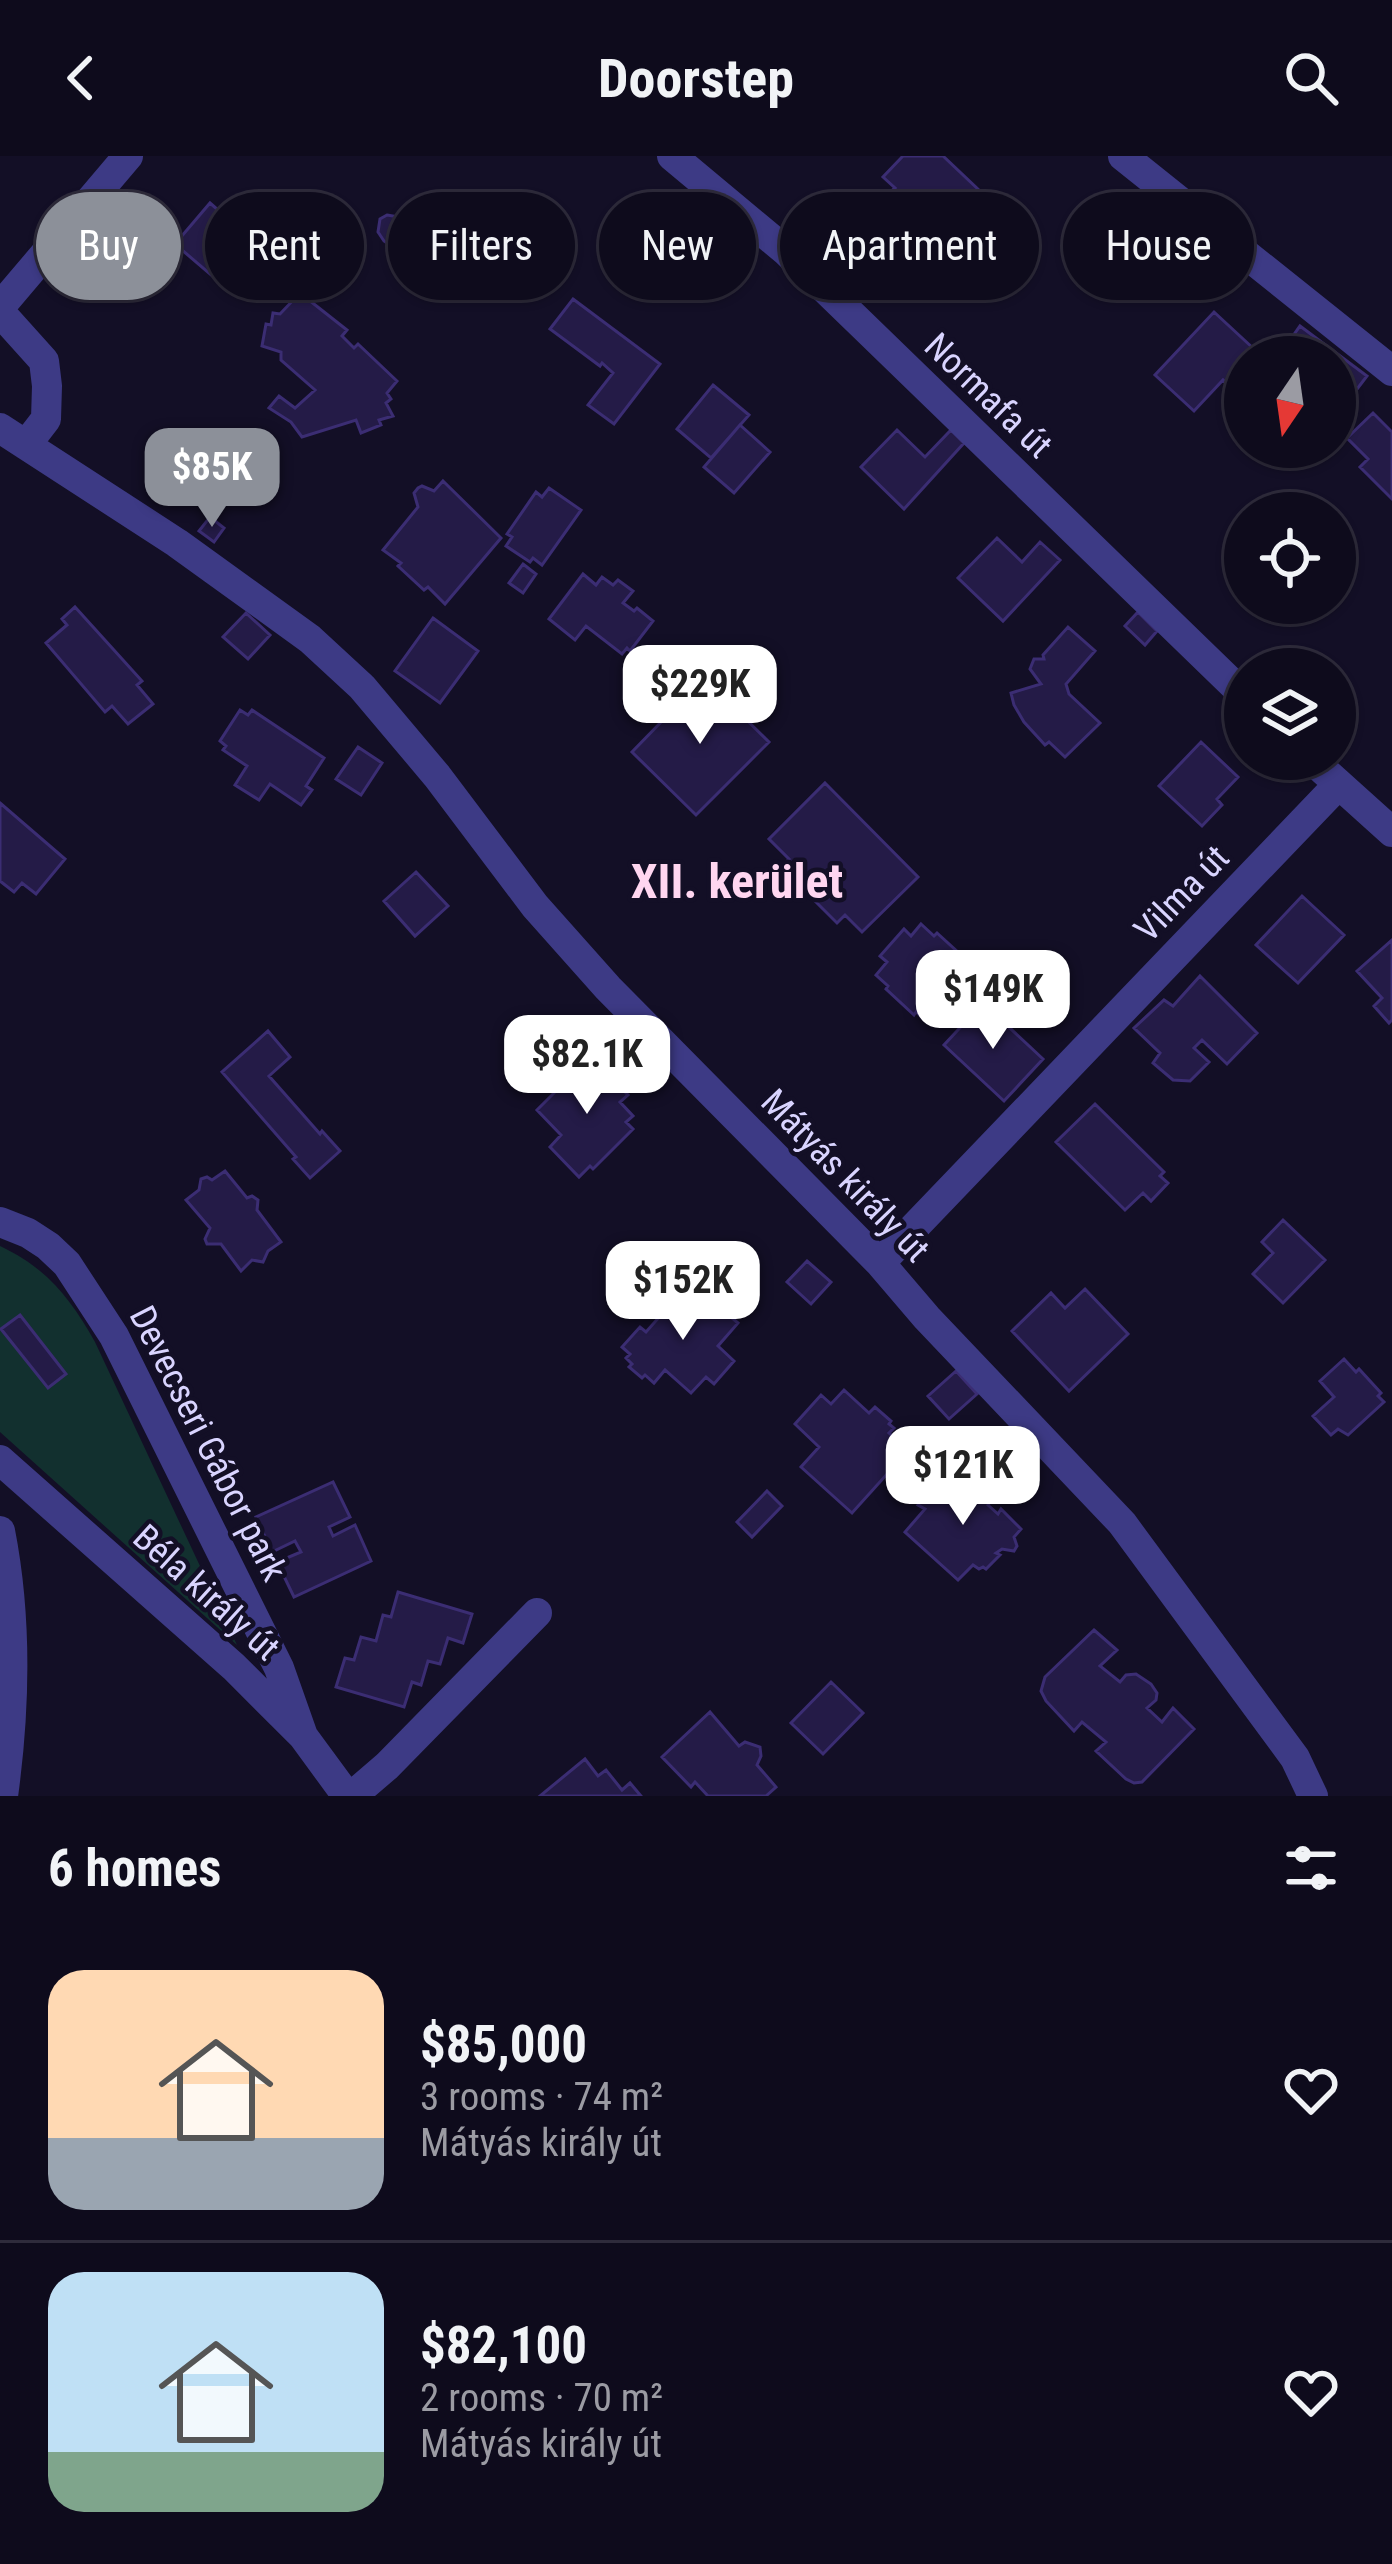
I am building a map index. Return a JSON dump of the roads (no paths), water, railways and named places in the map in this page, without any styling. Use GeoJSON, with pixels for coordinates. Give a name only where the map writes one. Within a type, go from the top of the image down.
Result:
{"type":"FeatureCollection","features":[{"type":"Feature","properties":{"kind":"street"},"geometry":{"type":"LineString","coordinates":[[13,436],[46,419],[47,386],[44,361],[0,310],[128,156]]}},
{"type":"Feature","properties":{"kind":"street","name":"Normafa út"},"geometry":{"type":"LineString","coordinates":[[672,156],[786,251],[1224,676]]}},
{"type":"Feature","properties":{"kind":"street"},"geometry":{"type":"LineString","coordinates":[[1124,156],[1392,371]]}},
{"type":"Feature","properties":{"kind":"street","name":"Mátyás király út"},"geometry":{"type":"LineString","coordinates":[[13,436],[177,543],[310,639],[362,687],[437,776],[535,906],[608,988],[880,1263],[926,1318],[1122,1523],[1294,1758],[1313,1796]]}},
{"type":"Feature","properties":{"kind":"street"},"geometry":{"type":"LineString","coordinates":[[1333,780],[1392,832]]}},
{"type":"Feature","properties":{"kind":"street","name":"Vilma út"},"geometry":{"type":"LineString","coordinates":[[880,1263],[1338,785]]}},
{"type":"Feature","properties":{"kind":"street","name":"Devecseri Gábor park"},"geometry":{"type":"LineString","coordinates":[[0,1222],[28,1233],[67,1264],[114,1336],[279,1668],[303,1736]]}},
{"type":"Feature","properties":{"kind":"street","name":"Béla király út"},"geometry":{"type":"LineString","coordinates":[[0,1460],[235,1667],[303,1736],[350,1796]]}},
{"type":"Feature","properties":{"kind":"street"},"geometry":{"type":"LineString","coordinates":[[0,1532],[11,1607],[12,1672],[3,1796]]}},
{"type":"Feature","properties":{"kind":"street"},"geometry":{"type":"LineString","coordinates":[[350,1796],[387,1766],[537,1613]]}},
{"type":"Feature","properties":{"kind":"district","name":"XII. kerület"},"geometry":{"type":"Point","coordinates":[737,881]}}]}
